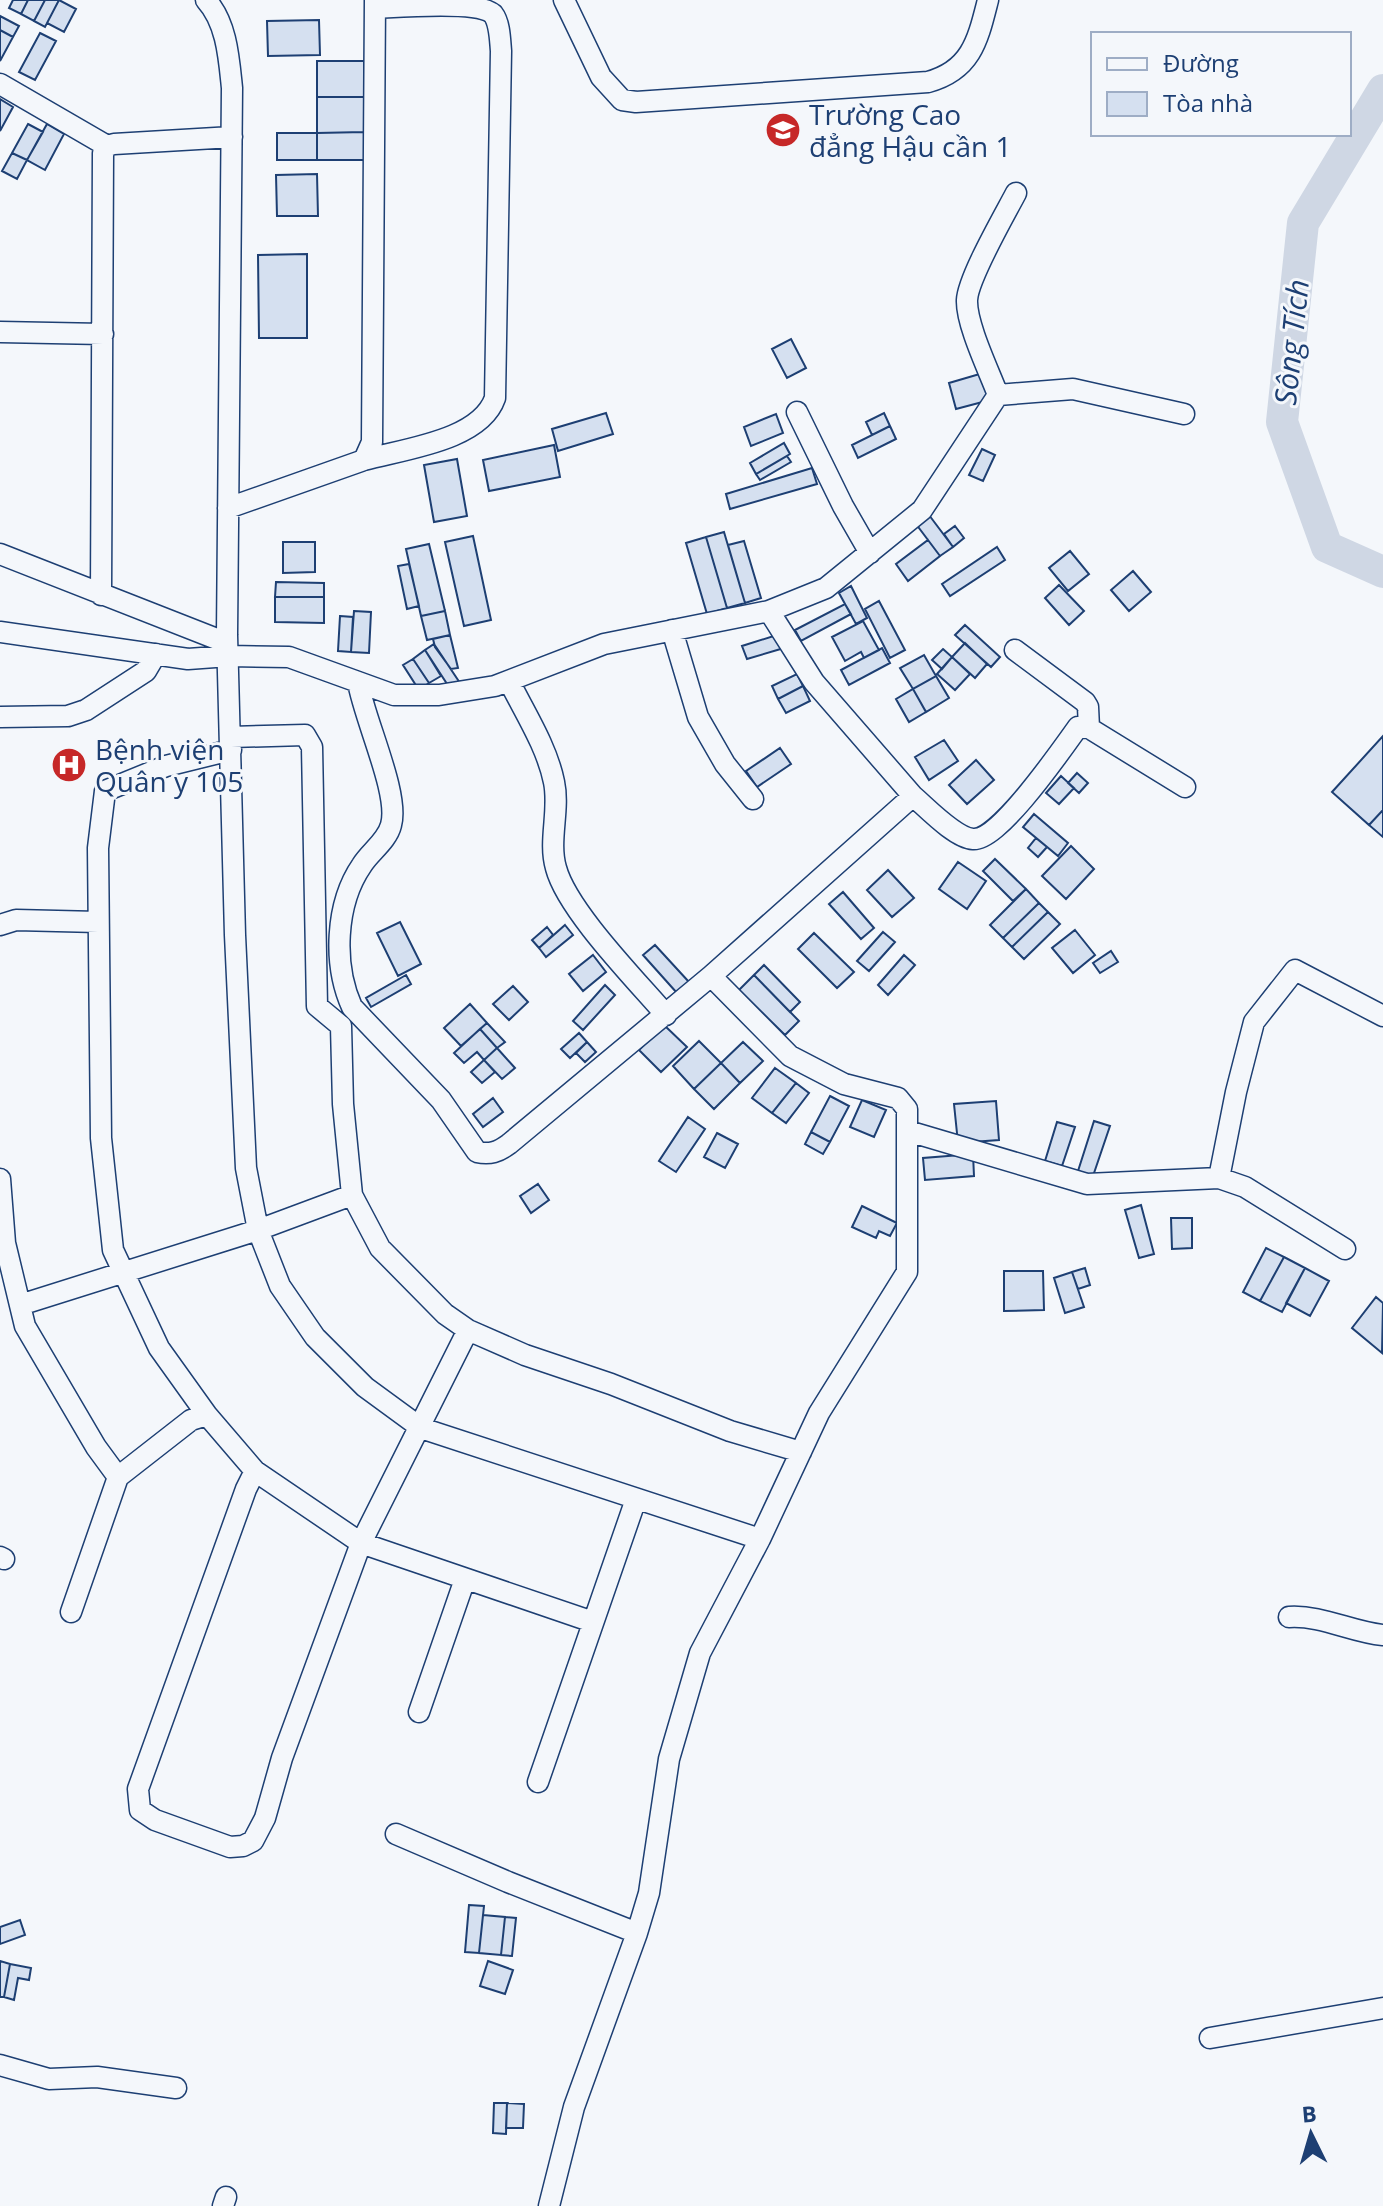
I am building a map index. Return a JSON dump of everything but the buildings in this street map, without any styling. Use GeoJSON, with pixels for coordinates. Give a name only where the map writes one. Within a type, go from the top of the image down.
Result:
{"type":"FeatureCollection","features":[{"type":"Feature","properties":{"kind":"street"},"geometry":{"type":"LineString","coordinates":[[206,0],[228,48],[232,88],[228,650],[235,935],[246,1168],[258,1230],[280,1286],[315,1337],[365,1387],[421,1428],[760,1539]]}},
{"type":"Feature","properties":{"kind":"street"},"geometry":{"type":"LineString","coordinates":[[564,0],[601,77],[612,93],[622,100],[636,102],[928,82],[946,77],[964,63],[973,48],[988,0]]}},
{"type":"Feature","properties":{"kind":"street"},"geometry":{"type":"LineString","coordinates":[[228,508],[364,460],[463,432],[479,422],[492,408],[495,398],[500,35],[491,12],[472,5],[375,4],[372,442],[364,460]]}},
{"type":"Feature","properties":{"kind":"street"},"geometry":{"type":"LineString","coordinates":[[0,84],[107,146],[232,137]]}},
{"type":"Feature","properties":{"kind":"street"},"geometry":{"type":"LineString","coordinates":[[101,595],[101,167],[107,146]]}},
{"type":"Feature","properties":{"kind":"street"},"geometry":{"type":"LineString","coordinates":[[998,395],[968,315],[967,298],[972,281],[1016,193]]}},
{"type":"Feature","properties":{"kind":"street"},"geometry":{"type":"LineString","coordinates":[[0,332],[103,334]]}},
{"type":"Feature","properties":{"kind":"street"},"geometry":{"type":"LineString","coordinates":[[998,395],[1077,389],[1184,414]]}},
{"type":"Feature","properties":{"kind":"street"},"geometry":{"type":"LineString","coordinates":[[0,554],[228,650],[289,657],[394,695],[439,695],[495,686],[604,644],[769,611],[826,588],[922,510],[998,395]]}},
{"type":"Feature","properties":{"kind":"street"},"geometry":{"type":"LineString","coordinates":[[797,412],[870,553]]}},
{"type":"Feature","properties":{"kind":"street"},"geometry":{"type":"LineString","coordinates":[[769,611],[814,682],[913,796],[963,836],[974,839],[984,837],[996,828],[1024,798],[1078,727],[1089,728],[1185,787]]}},
{"type":"Feature","properties":{"kind":"street"},"geometry":{"type":"LineString","coordinates":[[672,630],[698,717],[725,764],[753,799]]}},
{"type":"Feature","properties":{"kind":"street"},"geometry":{"type":"LineString","coordinates":[[0,632],[188,659],[228,650]]}},
{"type":"Feature","properties":{"kind":"street"},"geometry":{"type":"LineString","coordinates":[[1015,650],[1085,702],[1089,728]]}},
{"type":"Feature","properties":{"kind":"street"},"geometry":{"type":"LineString","coordinates":[[0,717],[68,716],[86,710],[146,671],[156,654]]}},
{"type":"Feature","properties":{"kind":"street"},"geometry":{"type":"LineString","coordinates":[[509,681],[547,759],[554,783],[554,853],[565,892],[666,1015]]}},
{"type":"Feature","properties":{"kind":"street"},"geometry":{"type":"LineString","coordinates":[[358,682],[364,711],[386,775],[392,810],[391,826],[364,861],[348,890],[340,958],[346,994],[352,1007],[441,1100],[477,1152],[498,1152],[509,1144],[666,1015],[913,796]]}},
{"type":"Feature","properties":{"kind":"street"},"geometry":{"type":"LineString","coordinates":[[593,1622],[361,1543],[255,1471],[207,1415],[159,1348],[113,1250],[101,1138],[98,848],[105,791],[231,744],[305,735],[312,747],[317,1006],[341,1026],[343,1104],[352,1195],[380,1248],[445,1314],[468,1330],[525,1355],[611,1384],[730,1431],[801,1452]]}},
{"type":"Feature","properties":{"kind":"street"},"geometry":{"type":"LineString","coordinates":[[0,925],[16,920],[98,922]]}},
{"type":"Feature","properties":{"kind":"street"},"geometry":{"type":"LineString","coordinates":[[1219,1178],[1254,1022],[1295,970],[1383,1016]]}},
{"type":"Feature","properties":{"kind":"street"},"geometry":{"type":"LineString","coordinates":[[549,2206],[574,2107],[649,1893],[669,1759],[700,1653],[760,1539],[819,1413],[907,1272],[907,1109],[898,1098],[844,1084],[790,1056],[711,976]]}},
{"type":"Feature","properties":{"kind":"street"},"geometry":{"type":"LineString","coordinates":[[908,1131],[1087,1184],[1219,1178],[1245,1187],[1345,1249]]}},
{"type":"Feature","properties":{"kind":"street"},"geometry":{"type":"LineString","coordinates":[[0,1179],[5,1243],[25,1326],[96,1447],[118,1477]]}},
{"type":"Feature","properties":{"kind":"street"},"geometry":{"type":"LineString","coordinates":[[20,1305],[258,1230],[352,1195]]}},
{"type":"Feature","properties":{"kind":"street"},"geometry":{"type":"LineString","coordinates":[[255,1471],[138,1789],[140,1810],[155,1820],[230,1847],[253,1841],[265,1818],[282,1758],[361,1543],[468,1330]]}},
{"type":"Feature","properties":{"kind":"street"},"geometry":{"type":"LineString","coordinates":[[71,1612],[118,1477],[191,1420],[207,1415]]}},
{"type":"Feature","properties":{"kind":"street"},"geometry":{"type":"LineString","coordinates":[[538,1782],[636,1499]]}},
{"type":"Feature","properties":{"kind":"street"},"geometry":{"type":"LineString","coordinates":[[419,1712],[465,1579]]}},
{"type":"Feature","properties":{"kind":"street"},"geometry":{"type":"LineString","coordinates":[[1289,1617],[1306,1616],[1366,1634],[1383,1635]]}},
{"type":"Feature","properties":{"kind":"street"},"geometry":{"type":"LineString","coordinates":[[396,1834],[637,1933]]}},
{"type":"Feature","properties":{"kind":"street"},"geometry":{"type":"LineString","coordinates":[[1210,2038],[1383,2008]]}},
{"type":"Feature","properties":{"kind":"street"},"geometry":{"type":"LineString","coordinates":[[0,2065],[49,2079],[97,2077],[176,2088]]}},
{"type":"Feature","properties":{"kind":"waterway","name":"Sông Tích"},"geometry":{"type":"LineString","coordinates":[[1383,90],[1303,223],[1282,422],[1327,547],[1383,572]]}},
{"type":"Feature","properties":{"kind":"place","name":"Trường Cao đẳng Hậu cần 1"},"geometry":{"type":"Point","coordinates":[783,130]}},
{"type":"Feature","properties":{"kind":"place","name":"Bệnh viện Quân y 105"},"geometry":{"type":"Point","coordinates":[69,765]}}]}
